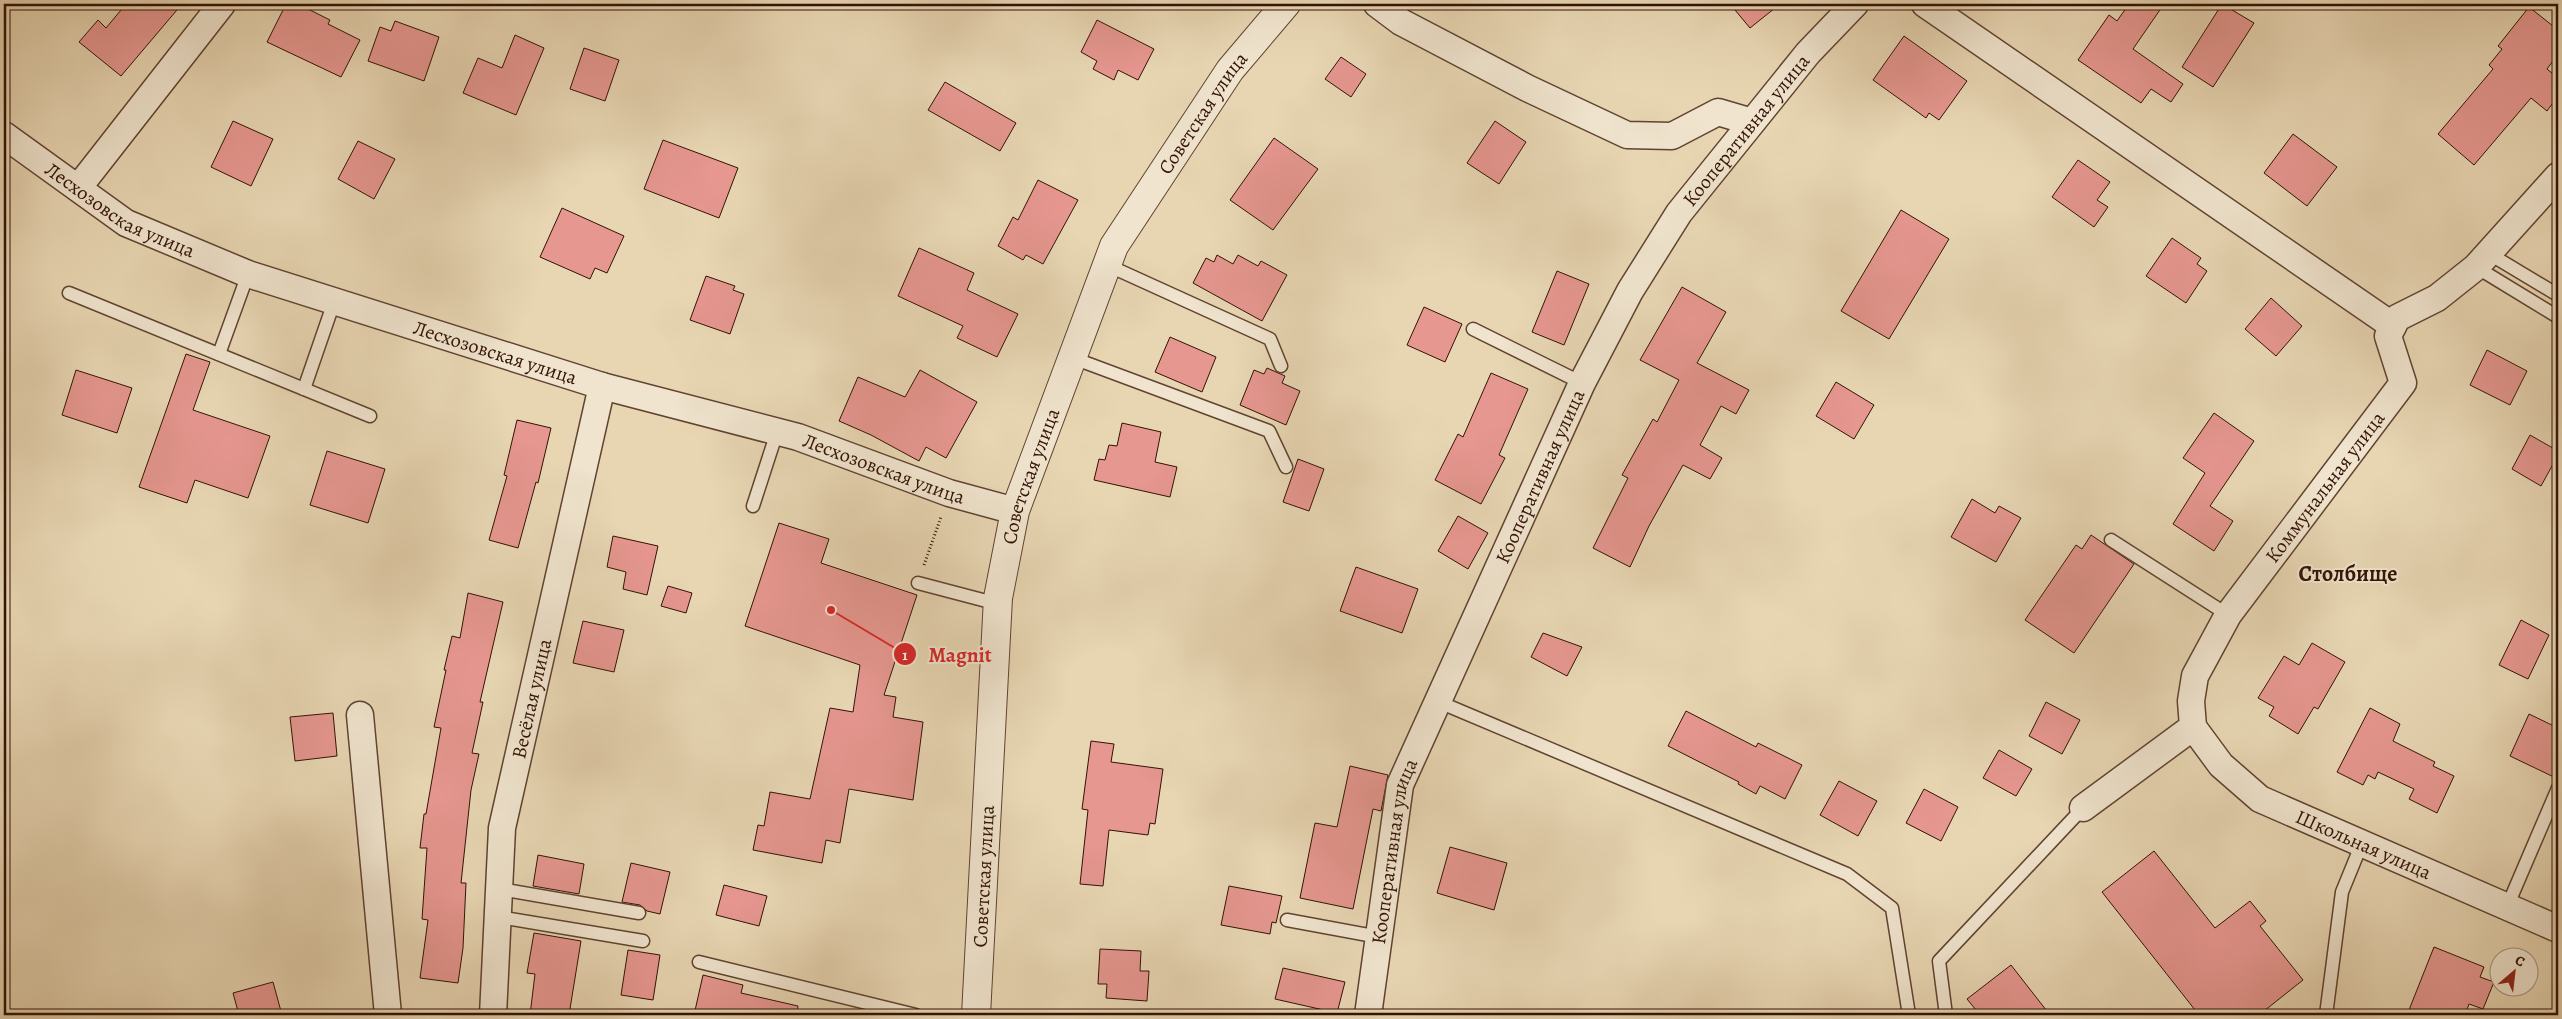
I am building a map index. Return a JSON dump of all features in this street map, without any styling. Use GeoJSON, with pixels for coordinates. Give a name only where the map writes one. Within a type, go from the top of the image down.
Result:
{"type":"FeatureCollection","features":[{"type":"Feature","properties":{"kind":"street"},"geometry":{"type":"LineString","coordinates":[[78,188],[222,4]]}},
{"type":"Feature","properties":{"kind":"street","name":"Советская улица"},"geometry":{"type":"LineString","coordinates":[[976,1015],[1000,592],[1014,520],[1114,246],[1230,70],[1286,4]]}},
{"type":"Feature","properties":{"kind":"street"},"geometry":{"type":"LineString","coordinates":[[1377,4],[1401,22],[1526,88],[1628,134],[1672,136],[1718,112],[1752,122]]}},
{"type":"Feature","properties":{"kind":"street","name":"Кооперативная улица"},"geometry":{"type":"LineString","coordinates":[[1368,1015],[1400,785],[1582,383],[1630,290],[1679,213],[1808,53],[1855,4]]}},
{"type":"Feature","properties":{"kind":"street"},"geometry":{"type":"LineString","coordinates":[[1925,4],[2393,326],[2397,318],[2437,298],[2482,260],[2558,176]]}},
{"type":"Feature","properties":{"kind":"street","name":"Лесхозовская улица"},"geometry":{"type":"LineString","coordinates":[[4,135],[126,223],[244,286],[334,302],[602,386],[773,443],[798,437],[949,492],[1014,520]]}},
{"type":"Feature","properties":{"kind":"street","name":"Коммунальная улица"},"geometry":{"type":"LineString","coordinates":[[2193,727],[2191,701],[2195,676],[2228,615],[2403,383],[2388,336],[2393,326]]}},
{"type":"Feature","properties":{"kind":"street","name":"Весёлая улица"},"geometry":{"type":"LineString","coordinates":[[493,1015],[502,828],[602,386]]}},
{"type":"Feature","properties":{"kind":"street"},"geometry":{"type":"LineString","coordinates":[[360,715],[388,1015]]}},
{"type":"Feature","properties":{"kind":"street"},"geometry":{"type":"LineString","coordinates":[[2083,808],[2193,727]]}},
{"type":"Feature","properties":{"kind":"street","name":"Школьная улица"},"geometry":{"type":"LineString","coordinates":[[2193,727],[2221,766],[2260,799],[2558,929]]}},
{"type":"Feature","properties":{"kind":"lane"},"geometry":{"type":"LineString","coordinates":[[2482,260],[2558,294]]}},
{"type":"Feature","properties":{"kind":"lane"},"geometry":{"type":"LineString","coordinates":[[2482,260],[2558,317]]}},
{"type":"Feature","properties":{"kind":"lane"},"geometry":{"type":"LineString","coordinates":[[1107,265],[1270,339],[1281,366]]}},
{"type":"Feature","properties":{"kind":"lane"},"geometry":{"type":"LineString","coordinates":[[219,354],[244,286]]}},
{"type":"Feature","properties":{"kind":"lane"},"geometry":{"type":"LineString","coordinates":[[69,293],[370,416]]}},
{"type":"Feature","properties":{"kind":"lane"},"geometry":{"type":"LineString","coordinates":[[304,389],[326,331],[334,302]]}},
{"type":"Feature","properties":{"kind":"lane"},"geometry":{"type":"LineString","coordinates":[[1473,329],[1582,383]]}},
{"type":"Feature","properties":{"kind":"lane"},"geometry":{"type":"LineString","coordinates":[[1072,358],[1269,432],[1286,467]]}},
{"type":"Feature","properties":{"kind":"lane"},"geometry":{"type":"LineString","coordinates":[[753,506],[773,443]]}},
{"type":"Feature","properties":{"kind":"lane"},"geometry":{"type":"LineString","coordinates":[[2111,540],[2228,615]]}},
{"type":"Feature","properties":{"kind":"lane"},"geometry":{"type":"LineString","coordinates":[[918,583],[1000,592]]}},
{"type":"Feature","properties":{"kind":"lane"},"geometry":{"type":"LineString","coordinates":[[1439,702],[1847,874],[1892,908],[1909,1015]]}},
{"type":"Feature","properties":{"kind":"lane"},"geometry":{"type":"LineString","coordinates":[[2507,907],[2558,788]]}},
{"type":"Feature","properties":{"kind":"lane"},"geometry":{"type":"LineString","coordinates":[[1946,1015],[1939,961],[2083,808]]}},
{"type":"Feature","properties":{"kind":"lane"},"geometry":{"type":"LineString","coordinates":[[2326,1015],[2342,892],[2362,843]]}},
{"type":"Feature","properties":{"kind":"lane"},"geometry":{"type":"LineString","coordinates":[[500,889],[639,913]]}},
{"type":"Feature","properties":{"kind":"lane"},"geometry":{"type":"LineString","coordinates":[[499,917],[643,941]]}},
{"type":"Feature","properties":{"kind":"lane"},"geometry":{"type":"LineString","coordinates":[[1287,920],[1379,937]]}},
{"type":"Feature","properties":{"kind":"lane"},"geometry":{"type":"LineString","coordinates":[[699,962],[916,1015]]}},
{"type":"Feature","properties":{"kind":"path"},"geometry":{"type":"LineString","coordinates":[[918,583],[949,492]]}},
{"type":"Feature","properties":{"kind":"building"},"geometry":{"type":"Polygon","coordinates":[[[126,4],[182,4],[121,76],[79,42],[98,20],[106,28],[126,4]]]}},
{"type":"Feature","properties":{"kind":"building"},"geometry":{"type":"Polygon","coordinates":[[[286,4],[311,4],[308,9],[330,20],[328,24],[360,40],[341,77],[267,42],[286,4]]]}},
{"type":"Feature","properties":{"kind":"building"},"geometry":{"type":"Polygon","coordinates":[[[1730,4],[1780,4],[1750,28],[1730,4]]]}},
{"type":"Feature","properties":{"kind":"building"},"geometry":{"type":"Polygon","coordinates":[[[2129,4],[2164,4],[2133,49],[2183,84],[2171,102],[2151,89],[2141,103],[2078,60],[2109,15],[2117,21],[2129,4]]]}},
{"type":"Feature","properties":{"kind":"building"},"geometry":{"type":"Polygon","coordinates":[[[2222,4],[2254,23],[2213,87],[2182,67],[2222,4]]]}},
{"type":"Feature","properties":{"kind":"building"},"geometry":{"type":"Polygon","coordinates":[[[2529,7],[2558,30],[2558,54],[2547,69],[2558,78],[2558,96],[2547,111],[2531,98],[2474,165],[2438,134],[2493,69],[2489,65],[2502,49],[2498,46],[2529,7]]]}},
{"type":"Feature","properties":{"kind":"building"},"geometry":{"type":"Polygon","coordinates":[[[1097,20],[1154,49],[1138,80],[1118,70],[1114,80],[1093,69],[1097,61],[1081,52],[1097,20]]]}},
{"type":"Feature","properties":{"kind":"building"},"geometry":{"type":"Polygon","coordinates":[[[395,21],[439,37],[424,81],[368,61],[380,27],[391,31],[395,21]]]}},
{"type":"Feature","properties":{"kind":"building"},"geometry":{"type":"Polygon","coordinates":[[[515,35],[544,48],[516,115],[463,93],[478,58],[502,68],[515,35]]]}},
{"type":"Feature","properties":{"kind":"building"},"geometry":{"type":"Polygon","coordinates":[[[1904,36],[1967,81],[1939,120],[1929,113],[1926,118],[1873,80],[1904,36]]]}},
{"type":"Feature","properties":{"kind":"building"},"geometry":{"type":"Polygon","coordinates":[[[584,48],[619,60],[605,101],[570,89],[584,48]]]}},
{"type":"Feature","properties":{"kind":"building"},"geometry":{"type":"Polygon","coordinates":[[[1341,57],[1366,74],[1351,97],[1325,79],[1341,57]]]}},
{"type":"Feature","properties":{"kind":"building"},"geometry":{"type":"Polygon","coordinates":[[[945,82],[1016,123],[1000,151],[928,110],[945,82]]]}},
{"type":"Feature","properties":{"kind":"building"},"geometry":{"type":"Polygon","coordinates":[[[233,121],[273,139],[251,186],[211,167],[233,121]]]}},
{"type":"Feature","properties":{"kind":"building"},"geometry":{"type":"Polygon","coordinates":[[[1495,121],[1526,142],[1499,184],[1467,163],[1495,121]]]}},
{"type":"Feature","properties":{"kind":"building"},"geometry":{"type":"Polygon","coordinates":[[[2293,134],[2337,167],[2307,206],[2264,173],[2293,134]]]}},
{"type":"Feature","properties":{"kind":"building"},"geometry":{"type":"Polygon","coordinates":[[[1274,138],[1318,169],[1273,230],[1230,200],[1274,138]]]}},
{"type":"Feature","properties":{"kind":"building"},"geometry":{"type":"Polygon","coordinates":[[[663,140],[738,168],[719,218],[644,189],[663,140]]]}},
{"type":"Feature","properties":{"kind":"building"},"geometry":{"type":"Polygon","coordinates":[[[358,141],[395,159],[374,199],[338,179],[358,141]]]}},
{"type":"Feature","properties":{"kind":"building"},"geometry":{"type":"Polygon","coordinates":[[[2078,160],[2110,182],[2097,200],[2108,207],[2094,227],[2052,197],[2078,160]]]}},
{"type":"Feature","properties":{"kind":"building"},"geometry":{"type":"Polygon","coordinates":[[[1038,180],[1078,200],[1043,264],[1026,255],[1023,260],[998,246],[1013,217],[1018,220],[1038,180]]]}},
{"type":"Feature","properties":{"kind":"building"},"geometry":{"type":"Polygon","coordinates":[[[562,208],[624,236],[607,273],[595,268],[590,279],[540,257],[562,208]]]}},
{"type":"Feature","properties":{"kind":"building"},"geometry":{"type":"Polygon","coordinates":[[[1901,210],[1949,239],[1889,339],[1841,311],[1901,210]]]}},
{"type":"Feature","properties":{"kind":"building"},"geometry":{"type":"Polygon","coordinates":[[[2172,238],[2201,258],[2197,264],[2207,271],[2186,303],[2146,276],[2172,238]]]}},
{"type":"Feature","properties":{"kind":"building"},"geometry":{"type":"Polygon","coordinates":[[[919,248],[974,273],[967,290],[1018,314],[997,357],[957,338],[963,326],[898,296],[919,248]]]}},
{"type":"Feature","properties":{"kind":"building"},"geometry":{"type":"Polygon","coordinates":[[[1217,255],[1233,264],[1238,255],[1258,266],[1261,261],[1287,275],[1262,321],[1193,283],[1206,258],[1214,262],[1217,255]]]}},
{"type":"Feature","properties":{"kind":"building"},"geometry":{"type":"Polygon","coordinates":[[[1557,271],[1589,284],[1564,345],[1532,332],[1557,271]]]}},
{"type":"Feature","properties":{"kind":"building"},"geometry":{"type":"Polygon","coordinates":[[[706,276],[735,286],[733,290],[744,294],[730,334],[690,320],[706,276]]]}},
{"type":"Feature","properties":{"kind":"building"},"geometry":{"type":"Polygon","coordinates":[[[1682,287],[1726,312],[1697,363],[1749,390],[1736,414],[1721,406],[1700,445],[1722,458],[1710,479],[1683,465],[1649,526],[1630,567],[1593,548],[1628,478],[1622,475],[1653,419],[1657,422],[1679,380],[1640,360],[1682,287]]]}},
{"type":"Feature","properties":{"kind":"building"},"geometry":{"type":"Polygon","coordinates":[[[2271,298],[2302,326],[2276,356],[2245,329],[2271,298]]]}},
{"type":"Feature","properties":{"kind":"building"},"geometry":{"type":"Polygon","coordinates":[[[1424,307],[1462,324],[1445,362],[1407,345],[1424,307]]]}},
{"type":"Feature","properties":{"kind":"building"},"geometry":{"type":"Polygon","coordinates":[[[1170,337],[1216,357],[1202,392],[1155,372],[1170,337]]]}},
{"type":"Feature","properties":{"kind":"building"},"geometry":{"type":"Polygon","coordinates":[[[2487,350],[2527,371],[2510,405],[2470,385],[2487,350]]]}},
{"type":"Feature","properties":{"kind":"building"},"geometry":{"type":"Polygon","coordinates":[[[186,354],[210,362],[193,410],[270,436],[248,498],[195,480],[187,503],[139,487],[186,354]]]}},
{"type":"Feature","properties":{"kind":"building"},"geometry":{"type":"Polygon","coordinates":[[[1267,368],[1285,376],[1282,383],[1300,391],[1286,425],[1240,405],[1254,370],[1264,374],[1267,368]]]}},
{"type":"Feature","properties":{"kind":"building"},"geometry":{"type":"Polygon","coordinates":[[[76,370],[132,388],[117,433],[62,415],[76,370]]]}},
{"type":"Feature","properties":{"kind":"building"},"geometry":{"type":"Polygon","coordinates":[[[920,370],[977,402],[946,458],[926,447],[919,461],[871,435],[839,421],[858,377],[905,397],[920,370]]]}},
{"type":"Feature","properties":{"kind":"building"},"geometry":{"type":"Polygon","coordinates":[[[1491,373],[1528,389],[1499,455],[1505,458],[1481,504],[1435,480],[1458,434],[1463,437],[1491,373]]]}},
{"type":"Feature","properties":{"kind":"building"},"geometry":{"type":"Polygon","coordinates":[[[1836,382],[1874,405],[1854,439],[1816,416],[1836,382]]]}},
{"type":"Feature","properties":{"kind":"building"},"geometry":{"type":"Polygon","coordinates":[[[2214,413],[2254,441],[2210,506],[2233,521],[2214,551],[2173,524],[2205,473],[2183,458],[2214,413]]]}},
{"type":"Feature","properties":{"kind":"building"},"geometry":{"type":"Polygon","coordinates":[[[517,420],[551,428],[538,483],[536,482],[518,548],[489,540],[507,476],[504,475],[517,420]]]}},
{"type":"Feature","properties":{"kind":"building"},"geometry":{"type":"Polygon","coordinates":[[[1122,423],[1161,432],[1155,462],[1177,467],[1170,497],[1094,480],[1099,459],[1105,460],[1109,445],[1117,446],[1122,423]]]}},
{"type":"Feature","properties":{"kind":"building"},"geometry":{"type":"Polygon","coordinates":[[[2530,435],[2558,451],[2558,455],[2541,486],[2512,469],[2530,435]]]}},
{"type":"Feature","properties":{"kind":"building"},"geometry":{"type":"Polygon","coordinates":[[[327,451],[385,469],[368,523],[310,505],[327,451]]]}},
{"type":"Feature","properties":{"kind":"building"},"geometry":{"type":"Polygon","coordinates":[[[1298,459],[1324,469],[1309,511],[1283,502],[1298,459]]]}},
{"type":"Feature","properties":{"kind":"building"},"geometry":{"type":"Polygon","coordinates":[[[1972,499],[1995,513],[1999,506],[2021,518],[1996,562],[1951,537],[1972,499]]]}},
{"type":"Feature","properties":{"kind":"building"},"geometry":{"type":"Polygon","coordinates":[[[1458,516],[1488,533],[1468,569],[1438,551],[1458,516]]]}},
{"type":"Feature","properties":{"kind":"building"},"geometry":{"type":"Polygon","coordinates":[[[779,523],[829,539],[821,563],[917,595],[884,695],[896,697],[893,717],[923,722],[913,800],[849,789],[840,843],[826,840],[822,863],[753,850],[758,825],[764,826],[770,792],[810,799],[830,708],[853,712],[860,665],[745,626],[779,523]]]}},
{"type":"Feature","properties":{"kind":"building"},"geometry":{"type":"Polygon","coordinates":[[[2091,535],[2134,564],[2074,653],[2025,620],[2076,545],[2082,549],[2091,535]]]}},
{"type":"Feature","properties":{"kind":"building"},"geometry":{"type":"Polygon","coordinates":[[[613,536],[658,546],[647,595],[623,589],[626,572],[607,567],[613,536]]]}},
{"type":"Feature","properties":{"kind":"building"},"geometry":{"type":"Polygon","coordinates":[[[1356,567],[1418,589],[1402,633],[1340,611],[1356,567]]]}},
{"type":"Feature","properties":{"kind":"building"},"geometry":{"type":"Polygon","coordinates":[[[668,586],[692,593],[686,613],[661,606],[668,586]]]}},
{"type":"Feature","properties":{"kind":"building"},"geometry":{"type":"Polygon","coordinates":[[[468,593],[503,602],[480,702],[483,702],[472,753],[479,754],[471,790],[461,883],[466,883],[463,948],[458,983],[420,978],[428,920],[422,919],[427,848],[420,848],[424,814],[426,814],[441,728],[434,727],[446,670],[444,670],[452,636],[460,638],[468,593]]]}},
{"type":"Feature","properties":{"kind":"building"},"geometry":{"type":"Polygon","coordinates":[[[2521,620],[2549,635],[2528,679],[2499,665],[2521,620]]]}},
{"type":"Feature","properties":{"kind":"building"},"geometry":{"type":"Polygon","coordinates":[[[583,621],[624,630],[614,672],[573,663],[583,621]]]}},
{"type":"Feature","properties":{"kind":"building"},"geometry":{"type":"Polygon","coordinates":[[[1543,633],[1582,647],[1567,676],[1531,657],[1543,633]]]}},
{"type":"Feature","properties":{"kind":"building"},"geometry":{"type":"Polygon","coordinates":[[[2312,643],[2345,662],[2318,709],[2314,707],[2298,734],[2269,716],[2274,707],[2258,698],[2284,656],[2299,665],[2312,643]]]}},
{"type":"Feature","properties":{"kind":"building"},"geometry":{"type":"Polygon","coordinates":[[[2046,702],[2080,720],[2062,754],[2029,736],[2046,702]]]}},
{"type":"Feature","properties":{"kind":"building"},"geometry":{"type":"Polygon","coordinates":[[[2370,708],[2400,724],[2393,741],[2435,762],[2433,766],[2454,776],[2437,813],[2409,799],[2414,789],[2378,772],[2375,779],[2368,775],[2363,785],[2337,772],[2370,708]]]}},
{"type":"Feature","properties":{"kind":"building"},"geometry":{"type":"Polygon","coordinates":[[[1686,711],[1756,747],[1758,743],[1802,765],[1785,799],[1760,786],[1756,794],[1738,784],[1739,782],[1668,746],[1686,711]]]}},
{"type":"Feature","properties":{"kind":"building"},"geometry":{"type":"Polygon","coordinates":[[[333,713],[337,756],[295,761],[290,717],[333,713]]]}},
{"type":"Feature","properties":{"kind":"building"},"geometry":{"type":"Polygon","coordinates":[[[2529,714],[2558,728],[2558,779],[2510,756],[2529,714]]]}},
{"type":"Feature","properties":{"kind":"building"},"geometry":{"type":"Polygon","coordinates":[[[1091,741],[1114,744],[1111,762],[1163,769],[1155,824],[1150,823],[1148,835],[1109,830],[1103,886],[1080,884],[1088,810],[1082,809],[1091,741]]]}},
{"type":"Feature","properties":{"kind":"building"},"geometry":{"type":"Polygon","coordinates":[[[1999,750],[2032,769],[2016,796],[1983,778],[1999,750]]]}},
{"type":"Feature","properties":{"kind":"building"},"geometry":{"type":"Polygon","coordinates":[[[1350,766],[1388,775],[1381,811],[1373,809],[1353,909],[1300,898],[1315,823],[1337,827],[1350,766]]]}},
{"type":"Feature","properties":{"kind":"building"},"geometry":{"type":"Polygon","coordinates":[[[1839,781],[1877,801],[1858,836],[1820,815],[1839,781]]]}},
{"type":"Feature","properties":{"kind":"building"},"geometry":{"type":"Polygon","coordinates":[[[1924,789],[1958,807],[1941,841],[1906,823],[1924,789]]]}},
{"type":"Feature","properties":{"kind":"building"},"geometry":{"type":"Polygon","coordinates":[[[1450,847],[1507,863],[1494,910],[1437,893],[1450,847]]]}},
{"type":"Feature","properties":{"kind":"building"},"geometry":{"type":"Polygon","coordinates":[[[2154,851],[2215,928],[2250,901],[2266,921],[2260,926],[2303,980],[2259,1015],[2199,1015],[2102,892],[2154,851]]]}},
{"type":"Feature","properties":{"kind":"building"},"geometry":{"type":"Polygon","coordinates":[[[538,855],[584,864],[579,894],[533,886],[538,855]]]}},
{"type":"Feature","properties":{"kind":"building"},"geometry":{"type":"Polygon","coordinates":[[[631,863],[670,872],[660,914],[647,911],[640,905],[622,902],[631,863]]]}},
{"type":"Feature","properties":{"kind":"building"},"geometry":{"type":"Polygon","coordinates":[[[724,885],[767,896],[759,926],[716,915],[724,885]]]}},
{"type":"Feature","properties":{"kind":"building"},"geometry":{"type":"Polygon","coordinates":[[[1229,886],[1282,896],[1276,923],[1272,922],[1270,934],[1221,925],[1229,886]]]}},
{"type":"Feature","properties":{"kind":"building"},"geometry":{"type":"Polygon","coordinates":[[[534,933],[581,941],[569,1015],[530,1015],[535,974],[527,973],[534,933]]]}},
{"type":"Feature","properties":{"kind":"building"},"geometry":{"type":"Polygon","coordinates":[[[2434,947],[2484,967],[2480,977],[2490,981],[2490,992],[2483,1009],[2469,1004],[2465,1015],[2407,1015],[2434,947]]]}},
{"type":"Feature","properties":{"kind":"building"},"geometry":{"type":"Polygon","coordinates":[[[1100,949],[1141,951],[1140,971],[1149,971],[1147,1001],[1106,998],[1107,984],[1098,984],[1100,949]]]}},
{"type":"Feature","properties":{"kind":"building"},"geometry":{"type":"Polygon","coordinates":[[[628,950],[660,955],[653,1000],[621,995],[628,950]]]}},
{"type":"Feature","properties":{"kind":"building"},"geometry":{"type":"Polygon","coordinates":[[[2011,965],[2050,1015],[1980,1015],[1967,999],[2011,965]]]}},
{"type":"Feature","properties":{"kind":"building"},"geometry":{"type":"Polygon","coordinates":[[[1283,968],[1345,982],[1337,1013],[1275,999],[1283,968]]]}},
{"type":"Feature","properties":{"kind":"building"},"geometry":{"type":"Polygon","coordinates":[[[703,975],[743,985],[741,993],[798,1006],[797,1015],[694,1015],[703,975]]]}},
{"type":"Feature","properties":{"kind":"building"},"geometry":{"type":"Polygon","coordinates":[[[273,982],[282,1015],[239,1015],[233,993],[273,982]]]}},
{"type":"Feature","properties":{"kind":"place","name":"Magnit"},"geometry":{"type":"Point","coordinates":[831,610]}},
{"type":"Feature","properties":{"kind":"district","name":"Столбище"},"geometry":{"type":"Point","coordinates":[2348,573]}}]}
